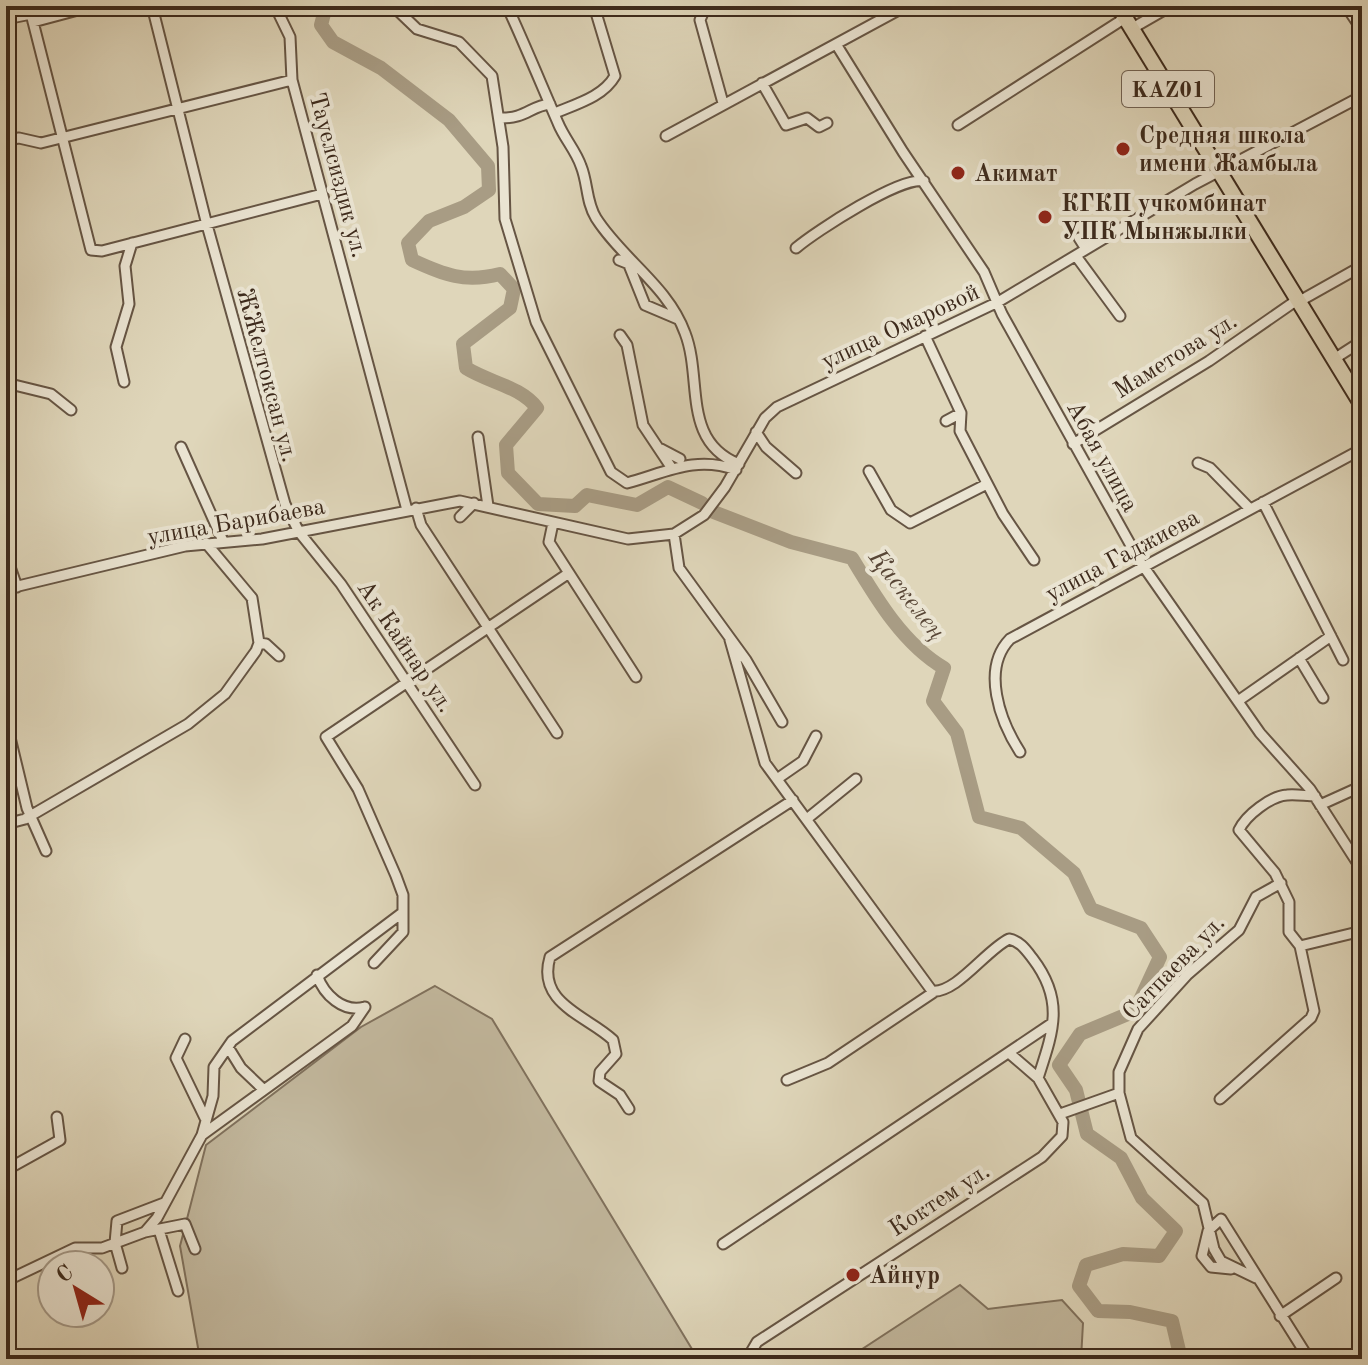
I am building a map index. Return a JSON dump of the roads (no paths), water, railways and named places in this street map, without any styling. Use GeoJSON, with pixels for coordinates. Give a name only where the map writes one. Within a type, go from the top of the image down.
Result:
{"type":"FeatureCollection","features":[{"type":"Feature","properties":{"kind":"highway","name":"KАZ01"},"geometry":{"type":"LineString","coordinates":[[1125,18],[1362,405]]}},
{"type":"Feature","properties":{"kind":"street"},"geometry":{"type":"LineString","coordinates":[[6,19],[93,6]]}},
{"type":"Feature","properties":{"kind":"street","name":"ЖЖелтоксан ул."},"geometry":{"type":"LineString","coordinates":[[152,6],[207,225],[279,489],[299,532]]}},
{"type":"Feature","properties":{"kind":"street"},"geometry":{"type":"LineString","coordinates":[[275,6],[290,37],[292,80]]}},
{"type":"Feature","properties":{"kind":"street"},"geometry":{"type":"LineString","coordinates":[[393,6],[417,29],[459,42],[487,67],[495,87],[499,118],[505,219],[536,322],[548,351],[616,478],[627,483],[671,467],[712,464],[738,467]]}},
{"type":"Feature","properties":{"kind":"street"},"geometry":{"type":"LineString","coordinates":[[507,6],[581,166],[591,209],[632,265],[658,287],[678,319],[696,369],[693,393],[703,431],[720,454],[738,467]]}},
{"type":"Feature","properties":{"kind":"street"},"geometry":{"type":"LineString","coordinates":[[499,118],[528,115],[536,107],[552,108],[595,95],[609,87],[615,76],[594,6]]}},
{"type":"Feature","properties":{"kind":"street"},"geometry":{"type":"LineString","coordinates":[[706,6],[700,20],[723,103]]}},
{"type":"Feature","properties":{"kind":"street"},"geometry":{"type":"LineString","coordinates":[[666,136],[906,6]]}},
{"type":"Feature","properties":{"kind":"street"},"geometry":{"type":"LineString","coordinates":[[958,125],[1125,18],[1171,6]]}},
{"type":"Feature","properties":{"kind":"street"},"geometry":{"type":"LineString","coordinates":[[1346,6],[1362,30]]}},
{"type":"Feature","properties":{"kind":"street"},"geometry":{"type":"LineString","coordinates":[[31,14],[91,250],[207,225],[322,194]]}},
{"type":"Feature","properties":{"kind":"street","name":"Абая улица"},"geometry":{"type":"LineString","coordinates":[[836,44],[984,272],[1073,444],[1144,567],[1274,750],[1307,785],[1362,870]]}},
{"type":"Feature","properties":{"kind":"street","name":"Тауелсиздик ул."},"geometry":{"type":"LineString","coordinates":[[6,140],[19,138],[41,143],[292,80],[412,509],[557,733]]}},
{"type":"Feature","properties":{"kind":"street"},"geometry":{"type":"LineString","coordinates":[[762,83],[786,125],[807,118],[817,127],[827,123]]}},
{"type":"Feature","properties":{"kind":"street","name":"улица Омаровой"},"geometry":{"type":"LineString","coordinates":[[474,503],[628,539],[674,534],[704,515],[738,467],[756,432],[777,407],[998,302],[1219,172],[1362,96]]}},
{"type":"Feature","properties":{"kind":"street"},"geometry":{"type":"LineString","coordinates":[[796,248],[888,191],[906,182],[924,181]]}},
{"type":"Feature","properties":{"kind":"street"},"geometry":{"type":"LineString","coordinates":[[6,185],[6,198]]}},
{"type":"Feature","properties":{"kind":"street"},"geometry":{"type":"LineString","coordinates":[[1079,238],[1086,249]]}},
{"type":"Feature","properties":{"kind":"street"},"geometry":{"type":"LineString","coordinates":[[124,382],[116,347],[129,304],[125,266],[132,243]]}},
{"type":"Feature","properties":{"kind":"street"},"geometry":{"type":"LineString","coordinates":[[1076,256],[1120,316]]}},
{"type":"Feature","properties":{"kind":"street"},"geometry":{"type":"LineString","coordinates":[[619,260],[632,265]]}},
{"type":"Feature","properties":{"kind":"street"},"geometry":{"type":"LineString","coordinates":[[632,265],[645,305],[678,319]]}},
{"type":"Feature","properties":{"kind":"street","name":"Маметова ул."},"geometry":{"type":"LineString","coordinates":[[1073,444],[1232,347],[1298,301],[1362,266]]}},
{"type":"Feature","properties":{"kind":"street"},"geometry":{"type":"LineString","coordinates":[[620,335],[627,345],[643,425],[671,467]]}},
{"type":"Feature","properties":{"kind":"street"},"geometry":{"type":"LineString","coordinates":[[925,336],[961,413],[960,431],[1014,533],[1034,560]]}},
{"type":"Feature","properties":{"kind":"street"},"geometry":{"type":"LineString","coordinates":[[1334,359],[1362,341]]}},
{"type":"Feature","properties":{"kind":"street"},"geometry":{"type":"LineString","coordinates":[[6,383],[51,394],[71,410]]}},
{"type":"Feature","properties":{"kind":"street"},"geometry":{"type":"LineString","coordinates":[[946,421],[961,413]]}},
{"type":"Feature","properties":{"kind":"street"},"geometry":{"type":"LineString","coordinates":[[756,432],[766,447],[796,473]]}},
{"type":"Feature","properties":{"kind":"street"},"geometry":{"type":"LineString","coordinates":[[478,437],[488,506]]}},
{"type":"Feature","properties":{"kind":"street"},"geometry":{"type":"LineString","coordinates":[[181,447],[223,541]]}},
{"type":"Feature","properties":{"kind":"street"},"geometry":{"type":"LineString","coordinates":[[659,447],[680,459]]}},
{"type":"Feature","properties":{"kind":"street","name":"улица Гаджиева"},"geometry":{"type":"LineString","coordinates":[[1020,752],[995,688],[996,662],[1003,648],[1023,630],[1362,449]]}},
{"type":"Feature","properties":{"kind":"street"},"geometry":{"type":"LineString","coordinates":[[1210,456],[1210,468]]}},
{"type":"Feature","properties":{"kind":"street"},"geometry":{"type":"LineString","coordinates":[[1198,463],[1210,468],[1250,509]]}},
{"type":"Feature","properties":{"kind":"street"},"geometry":{"type":"LineString","coordinates":[[869,471],[891,510],[910,523],[987,484]]}},
{"type":"Feature","properties":{"kind":"street"},"geometry":{"type":"LineString","coordinates":[[1263,502],[1343,660]]}},
{"type":"Feature","properties":{"kind":"street"},"geometry":{"type":"LineString","coordinates":[[460,517],[474,503]]}},
{"type":"Feature","properties":{"kind":"street","name":"улица Барибаева"},"geometry":{"type":"LineString","coordinates":[[11,588],[206,543],[262,539],[412,509],[474,503]]}},
{"type":"Feature","properties":{"kind":"street"},"geometry":{"type":"LineString","coordinates":[[553,523],[549,542],[636,677]]}},
{"type":"Feature","properties":{"kind":"street","name":"Ак Кайнар ул."},"geometry":{"type":"LineString","coordinates":[[299,532],[332,571],[475,785]]}},
{"type":"Feature","properties":{"kind":"street"},"geometry":{"type":"LineString","coordinates":[[674,534],[679,568],[782,722]]}},
{"type":"Feature","properties":{"kind":"street"},"geometry":{"type":"LineString","coordinates":[[6,824],[30,816],[166,744],[225,694],[259,643],[252,598],[206,543]]}},
{"type":"Feature","properties":{"kind":"street"},"geometry":{"type":"LineString","coordinates":[[6,555],[11,588]]}},
{"type":"Feature","properties":{"kind":"street"},"geometry":{"type":"LineString","coordinates":[[374,963],[403,932],[403,895],[358,789],[326,739],[344,723],[569,573]]}},
{"type":"Feature","properties":{"kind":"street"},"geometry":{"type":"LineString","coordinates":[[1238,701],[1331,636]]}},
{"type":"Feature","properties":{"kind":"street"},"geometry":{"type":"LineString","coordinates":[[730,640],[760,751],[777,779],[934,992]]}},
{"type":"Feature","properties":{"kind":"street"},"geometry":{"type":"LineString","coordinates":[[259,643],[266,644],[279,656]]}},
{"type":"Feature","properties":{"kind":"street"},"geometry":{"type":"LineString","coordinates":[[1299,658],[1323,698]]}},
{"type":"Feature","properties":{"kind":"street"},"geometry":{"type":"LineString","coordinates":[[7,725],[30,816],[46,851]]}},
{"type":"Feature","properties":{"kind":"street"},"geometry":{"type":"LineString","coordinates":[[777,779],[803,761],[816,736]]}},
{"type":"Feature","properties":{"kind":"street"},"geometry":{"type":"LineString","coordinates":[[808,818],[856,779]]}},
{"type":"Feature","properties":{"kind":"street"},"geometry":{"type":"LineString","coordinates":[[1220,1099],[1311,1018],[1314,1011],[1300,946],[1287,927],[1289,902],[1262,853],[1239,830],[1245,820],[1270,800],[1307,785]]}},
{"type":"Feature","properties":{"kind":"street"},"geometry":{"type":"LineString","coordinates":[[1286,795],[1317,800],[1362,786]]}},
{"type":"Feature","properties":{"kind":"street"},"geometry":{"type":"LineString","coordinates":[[629,1109],[620,1095],[599,1081],[600,1072],[616,1054],[613,1040],[562,1004],[547,973],[550,957],[793,800]]}},
{"type":"Feature","properties":{"kind":"street","name":"Сатпаева ул."},"geometry":{"type":"LineString","coordinates":[[1116,1093],[1119,1072],[1138,1029],[1188,974],[1239,930],[1256,897],[1281,883]]}},
{"type":"Feature","properties":{"kind":"street"},"geometry":{"type":"LineString","coordinates":[[145,1232],[202,1135],[213,1096],[214,1067],[238,1034],[402,913]]}},
{"type":"Feature","properties":{"kind":"street"},"geometry":{"type":"LineString","coordinates":[[1300,946],[1362,931]]}},
{"type":"Feature","properties":{"kind":"street"},"geometry":{"type":"LineString","coordinates":[[787,1080],[828,1063],[934,992],[954,983],[1003,941],[1015,940],[1031,957],[1052,989],[1054,1005],[1049,1049],[1038,1078]]}},
{"type":"Feature","properties":{"kind":"street"},"geometry":{"type":"LineString","coordinates":[[202,1135],[352,1026],[365,1007],[342,1006],[324,988],[317,975]]}},
{"type":"Feature","properties":{"kind":"street"},"geometry":{"type":"LineString","coordinates":[[723,1244],[1051,1024]]}},
{"type":"Feature","properties":{"kind":"street"},"geometry":{"type":"LineString","coordinates":[[185,1039],[176,1058],[205,1121]]}},
{"type":"Feature","properties":{"kind":"street"},"geometry":{"type":"LineString","coordinates":[[228,1047],[241,1068],[264,1090]]}},
{"type":"Feature","properties":{"kind":"street"},"geometry":{"type":"LineString","coordinates":[[1009,1053],[1038,1078],[1060,1114],[1116,1093],[1131,1138],[1203,1203],[1208,1231],[1202,1256],[1216,1269],[1236,1268],[1256,1278]]}},
{"type":"Feature","properties":{"kind":"street","name":"Коктем ул."},"geometry":{"type":"LineString","coordinates":[[747,1359],[760,1341],[1042,1157],[1058,1142],[1064,1128],[1060,1114]]}},
{"type":"Feature","properties":{"kind":"street"},"geometry":{"type":"LineString","coordinates":[[6,1170],[60,1140],[57,1117]]}},
{"type":"Feature","properties":{"kind":"street"},"geometry":{"type":"LineString","coordinates":[[122,1268],[115,1243],[117,1221],[164,1203]]}},
{"type":"Feature","properties":{"kind":"street"},"geometry":{"type":"LineString","coordinates":[[1208,1231],[1219,1220],[1225,1221],[1256,1278],[1309,1359]]}},
{"type":"Feature","properties":{"kind":"street"},"geometry":{"type":"LineString","coordinates":[[6,1281],[75,1248],[102,1248],[145,1232],[185,1224],[195,1249]]}},
{"type":"Feature","properties":{"kind":"street"},"geometry":{"type":"LineString","coordinates":[[159,1230],[178,1291]]}},
{"type":"Feature","properties":{"kind":"street"},"geometry":{"type":"LineString","coordinates":[[1280,1316],[1336,1278]]}},
{"type":"Feature","properties":{"kind":"waterway","name":"Қаскелең"},"geometry":{"type":"LineString","coordinates":[[326,6],[321,25],[333,42],[381,68],[449,120],[488,166],[489,190],[464,207],[429,221],[408,243],[412,260],[465,277],[500,274],[514,289],[510,308],[463,344],[466,368],[522,395],[537,408],[506,445],[508,473],[538,504],[575,506],[587,495],[637,505],[668,487],[702,503]]}},
{"type":"Feature","properties":{"kind":"waterway","name":"Қаскелең"},"geometry":{"type":"LineString","coordinates":[[711,511],[791,542],[852,558],[903,633],[944,668],[933,701],[957,733],[979,817],[1021,828],[1074,873],[1091,909],[1141,928],[1160,957],[1135,1011],[1080,1034],[1059,1065],[1076,1090],[1087,1134],[1121,1158],[1142,1198],[1176,1231],[1159,1256],[1123,1254],[1086,1265],[1079,1286],[1098,1311],[1130,1312],[1172,1321],[1181,1359]]}},
{"type":"Feature","properties":{"kind":"place","name":"Средняя школа имени Жамбыла"},"geometry":{"type":"Point","coordinates":[1123,149]}},
{"type":"Feature","properties":{"kind":"place","name":"Акимат"},"geometry":{"type":"Point","coordinates":[958,173]}},
{"type":"Feature","properties":{"kind":"place","name":"КГКП учкомбинат УПК Мынжылки"},"geometry":{"type":"Point","coordinates":[1045,217]}},
{"type":"Feature","properties":{"kind":"place","name":"Айнур"},"geometry":{"type":"Point","coordinates":[853,1275]}}]}
